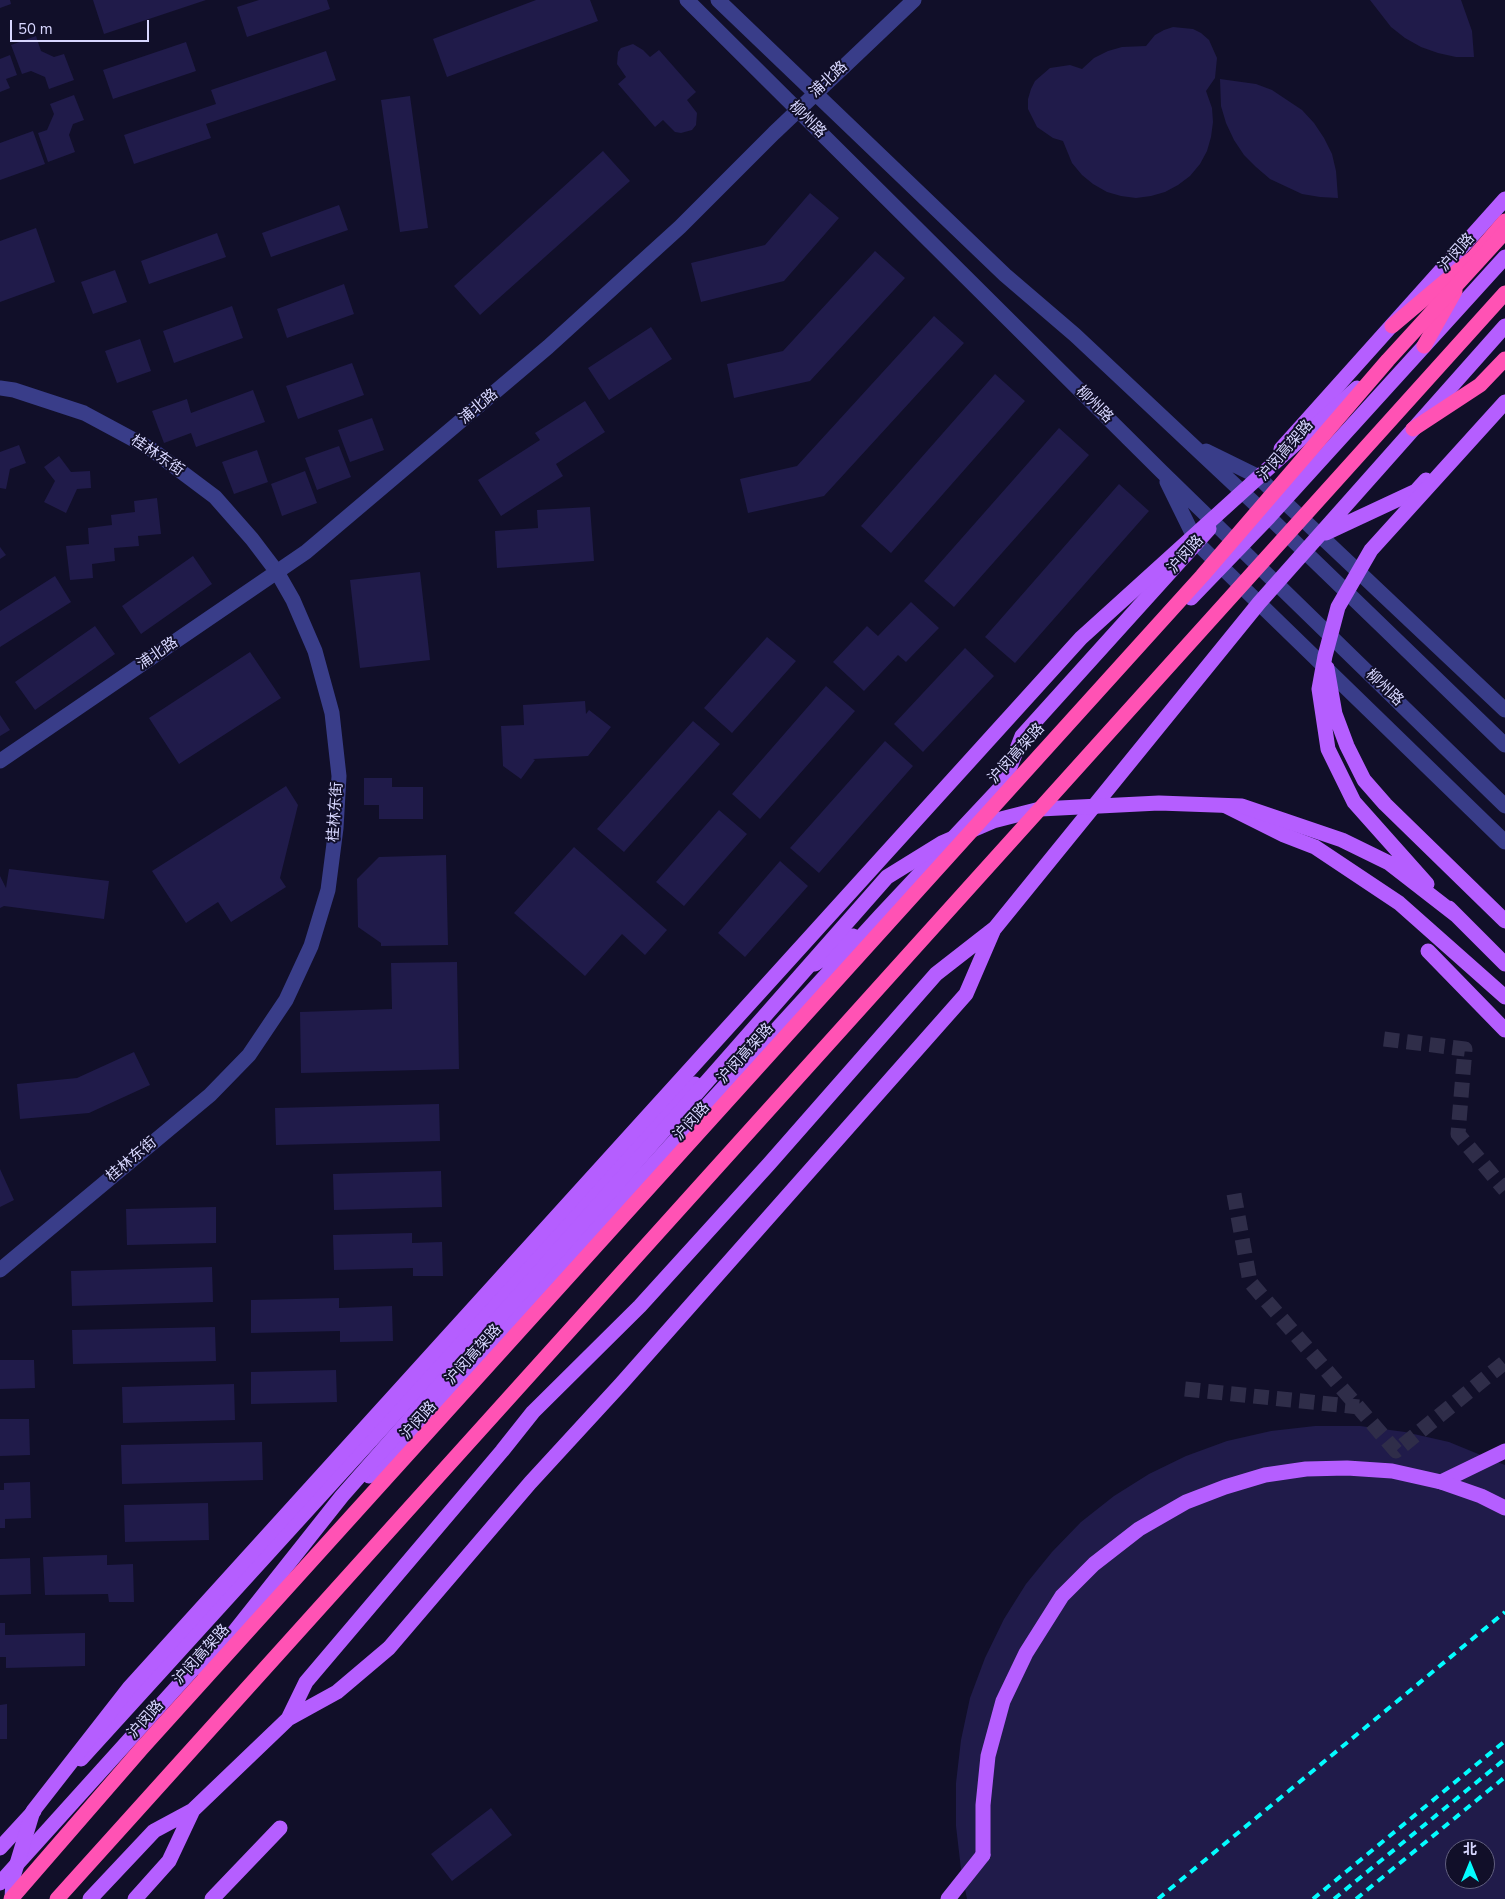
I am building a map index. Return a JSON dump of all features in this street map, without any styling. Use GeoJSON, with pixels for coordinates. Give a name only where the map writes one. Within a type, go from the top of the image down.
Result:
{"type":"FeatureCollection","features":[{"type":"Feature","properties":{"kind":"highway"},"geometry":{"type":"LineString","coordinates":[[1392,326],[1474,257],[1505,221]]}},
{"type":"Feature","properties":{"kind":"highway","name":"沪闵高架路"},"geometry":{"type":"LineString","coordinates":[[12,1899],[142,1748],[1202,576],[1388,360],[1505,232]]}},
{"type":"Feature","properties":{"kind":"highway"},"geometry":{"type":"LineString","coordinates":[[1424,346],[1474,257]]}},
{"type":"Feature","properties":{"kind":"highway"},"geometry":{"type":"LineString","coordinates":[[58,1899],[1505,293]]}},
{"type":"Feature","properties":{"kind":"highway"},"geometry":{"type":"LineString","coordinates":[[1413,429],[1480,385],[1505,359]]}},
{"type":"Feature","properties":{"kind":"main road","name":"沪闵路"},"geometry":{"type":"LineString","coordinates":[[0,1883],[880,916],[1003,785],[1022,736],[1258,476],[1505,199]]}},
{"type":"Feature","properties":{"kind":"main road"},"geometry":{"type":"LineString","coordinates":[[1003,785],[1222,567],[1505,256]]}},
{"type":"Feature","properties":{"kind":"main road"},"geometry":{"type":"LineString","coordinates":[[288,1719],[306,1682],[533,1412],[640,1306],[769,1164],[936,974],[995,928],[1258,603],[1306,552],[1505,326]]}},
{"type":"Feature","properties":{"kind":"main road"},"geometry":{"type":"LineString","coordinates":[[12,1899],[13,1877],[33,1811],[129,1688],[1082,638],[1388,360]]}},
{"type":"Feature","properties":{"kind":"main road"},"geometry":{"type":"LineString","coordinates":[[1320,536],[1416,491],[1505,396]]}},
{"type":"Feature","properties":{"kind":"main road"},"geometry":{"type":"LineString","coordinates":[[1505,402],[1371,550],[1338,607],[1325,656],[1319,690],[1328,749],[1354,802],[1456,916],[1505,964]]}},
{"type":"Feature","properties":{"kind":"main road"},"geometry":{"type":"LineString","coordinates":[[1325,656],[1335,714],[1347,746],[1364,780],[1385,804],[1505,921]]}},
{"type":"Feature","properties":{"kind":"main road"},"geometry":{"type":"LineString","coordinates":[[142,1748],[342,1496],[887,876],[942,843],[992,821],[1040,809],[1159,803],[1242,806],[1342,840],[1389,863],[1456,916]]}},
{"type":"Feature","properties":{"kind":"main road"},"geometry":{"type":"LineString","coordinates":[[1226,806],[1284,835],[1315,847],[1399,903],[1505,997]]}},
{"type":"Feature","properties":{"kind":"main road","name":"沪闵路"},"geometry":{"type":"LineString","coordinates":[[0,1849],[783,987],[880,916]]}},
{"type":"Feature","properties":{"kind":"main road"},"geometry":{"type":"LineString","coordinates":[[90,1899],[154,1831],[193,1810],[288,1719],[337,1692],[389,1648],[530,1482],[621,1384],[966,994],[995,928]]}},
{"type":"Feature","properties":{"kind":"main road"},"geometry":{"type":"LineString","coordinates":[[1428,951],[1505,1030]]}},
{"type":"Feature","properties":{"kind":"main road"},"geometry":{"type":"LineString","coordinates":[[1442,1482],[1505,1451]]}},
{"type":"Feature","properties":{"kind":"main road"},"geometry":{"type":"LineString","coordinates":[[948,1899],[983,1855],[983,1805],[988,1756],[1003,1701],[1026,1653],[1062,1596],[1094,1564],[1138,1530],[1186,1502],[1225,1486],[1265,1475],[1306,1469],[1347,1468],[1392,1471],[1442,1482],[1481,1496],[1505,1508]]}},
{"type":"Feature","properties":{"kind":"main road"},"geometry":{"type":"LineString","coordinates":[[0,1849],[65,1810]]}},
{"type":"Feature","properties":{"kind":"main road"},"geometry":{"type":"LineString","coordinates":[[135,1899],[169,1861],[193,1810]]}},
{"type":"Feature","properties":{"kind":"main road"},"geometry":{"type":"LineString","coordinates":[[212,1899],[280,1828]]}},
{"type":"Feature","properties":{"kind":"street","name":"柳州路"},"geometry":{"type":"LineString","coordinates":[[687,0],[1162,472],[1505,806]]}},
{"type":"Feature","properties":{"kind":"street","name":"柳州路"},"geometry":{"type":"LineString","coordinates":[[718,0],[1005,275],[1075,335],[1243,492],[1505,745]]}},
{"type":"Feature","properties":{"kind":"street","name":"浦北路"},"geometry":{"type":"LineString","coordinates":[[0,761],[306,552],[548,348],[680,227],[815,92],[914,0]]}},
{"type":"Feature","properties":{"kind":"street","name":"桂林东街"},"geometry":{"type":"LineString","coordinates":[[0,388],[14,390],[84,413],[151,449],[215,498],[252,539],[277,572],[293,600],[315,651],[332,713],[339,776],[336,828],[328,890],[310,946],[286,1000],[249,1055],[210,1095],[0,1270]]}},
{"type":"Feature","properties":{"kind":"street"},"geometry":{"type":"LineString","coordinates":[[1191,444],[1258,476],[1505,710]]}},
{"type":"Feature","properties":{"kind":"street"},"geometry":{"type":"LineString","coordinates":[[1162,472],[1197,542],[1505,842]]}},
{"type":"Feature","properties":{"kind":"building"},"geometry":{"type":"Polygon","coordinates":[[[0,0],[10,0],[11,4],[0,8],[0,0]]]}},
{"type":"Feature","properties":{"kind":"building"},"geometry":{"type":"Polygon","coordinates":[[[93,0],[206,0],[104,34],[93,0]]]}},
{"type":"Feature","properties":{"kind":"building"},"geometry":{"type":"Polygon","coordinates":[[[259,0],[327,0],[330,9],[247,37],[237,7],[259,0]]]}},
{"type":"Feature","properties":{"kind":"building"},"geometry":{"type":"Polygon","coordinates":[[[536,0],[590,0],[598,21],[447,77],[433,39],[536,0]]]}},
{"type":"Feature","properties":{"kind":"building"},"geometry":{"type":"Polygon","coordinates":[[[1370,0],[1461,0],[1472,31],[1474,57],[1456,57],[1421,47],[1391,27],[1370,0]]]}},
{"type":"Feature","properties":{"kind":"building"},"geometry":{"type":"Polygon","coordinates":[[[1173,27],[1193,29],[1201,33],[1209,40],[1217,58],[1215,78],[1206,91],[1212,108],[1213,122],[1207,151],[1200,164],[1190,176],[1165,192],[1136,198],[1107,192],[1082,175],[1072,163],[1063,141],[1053,138],[1037,127],[1028,109],[1031,89],[1035,81],[1050,68],[1070,65],[1082,69],[1094,58],[1108,51],[1122,47],[1146,46],[1155,35],[1173,27]]]}},
{"type":"Feature","properties":{"kind":"building"},"geometry":{"type":"Polygon","coordinates":[[[36,36],[41,51],[54,57],[64,54],[74,80],[49,89],[45,77],[31,71],[22,74],[11,45],[36,36]]]}},
{"type":"Feature","properties":{"kind":"building"},"geometry":{"type":"Polygon","coordinates":[[[186,42],[196,71],[113,99],[103,70],[186,42]]]}},
{"type":"Feature","properties":{"kind":"building"},"geometry":{"type":"Polygon","coordinates":[[[633,44],[650,57],[659,50],[696,92],[687,100],[697,113],[696,125],[692,130],[681,133],[675,132],[663,120],[655,127],[618,84],[626,77],[617,64],[618,52],[621,48],[633,44]]]}},
{"type":"Feature","properties":{"kind":"building"},"geometry":{"type":"Polygon","coordinates":[[[326,51],[336,80],[206,124],[211,138],[134,164],[124,135],[216,104],[211,90],[326,51]]]}},
{"type":"Feature","properties":{"kind":"building"},"geometry":{"type":"Polygon","coordinates":[[[10,55],[17,75],[6,79],[10,88],[0,92],[0,59],[10,55]]]}},
{"type":"Feature","properties":{"kind":"building"},"geometry":{"type":"Polygon","coordinates":[[[1220,79],[1256,84],[1272,90],[1302,110],[1314,123],[1332,154],[1336,171],[1338,198],[1302,194],[1270,179],[1244,155],[1226,123],[1221,106],[1220,79]]]}},
{"type":"Feature","properties":{"kind":"building"},"geometry":{"type":"Polygon","coordinates":[[[74,95],[84,120],[73,124],[69,135],[75,152],[48,162],[38,133],[47,130],[54,114],[50,104],[74,95]]]}},
{"type":"Feature","properties":{"kind":"building"},"geometry":{"type":"Polygon","coordinates":[[[410,96],[428,228],[400,232],[381,100],[410,96]]]}},
{"type":"Feature","properties":{"kind":"building"},"geometry":{"type":"Polygon","coordinates":[[[33,131],[45,164],[0,180],[0,143],[33,131]]]}},
{"type":"Feature","properties":{"kind":"building"},"geometry":{"type":"Polygon","coordinates":[[[603,151],[630,181],[480,315],[454,286],[603,151]]]}},
{"type":"Feature","properties":{"kind":"building"},"geometry":{"type":"Polygon","coordinates":[[[810,193],[839,218],[784,281],[701,302],[691,263],[765,245],[810,193]]]}},
{"type":"Feature","properties":{"kind":"building"},"geometry":{"type":"Polygon","coordinates":[[[339,205],[348,230],[271,257],[262,233],[339,205]]]}},
{"type":"Feature","properties":{"kind":"building"},"geometry":{"type":"Polygon","coordinates":[[[36,228],[55,282],[0,302],[0,241],[36,228]]]}},
{"type":"Feature","properties":{"kind":"building"},"geometry":{"type":"Polygon","coordinates":[[[217,233],[226,257],[149,284],[141,261],[217,233]]]}},
{"type":"Feature","properties":{"kind":"building"},"geometry":{"type":"Polygon","coordinates":[[[875,251],[905,278],[810,381],[734,398],[727,364],[783,351],[875,251]]]}},
{"type":"Feature","properties":{"kind":"building"},"geometry":{"type":"Polygon","coordinates":[[[115,270],[127,302],[93,314],[81,282],[115,270]]]}},
{"type":"Feature","properties":{"kind":"building"},"geometry":{"type":"Polygon","coordinates":[[[344,284],[354,314],[287,338],[277,309],[344,284]]]}},
{"type":"Feature","properties":{"kind":"building"},"geometry":{"type":"Polygon","coordinates":[[[232,306],[243,338],[174,363],[163,331],[232,306]]]}},
{"type":"Feature","properties":{"kind":"building"},"geometry":{"type":"Polygon","coordinates":[[[934,316],[964,343],[824,496],[748,513],[740,479],[797,466],[934,316]]]}},
{"type":"Feature","properties":{"kind":"building"},"geometry":{"type":"Polygon","coordinates":[[[651,327],[672,359],[609,400],[588,368],[651,327]]]}},
{"type":"Feature","properties":{"kind":"building"},"geometry":{"type":"Polygon","coordinates":[[[140,339],[151,371],[117,383],[105,351],[140,339]]]}},
{"type":"Feature","properties":{"kind":"building"},"geometry":{"type":"Polygon","coordinates":[[[352,363],[364,395],[298,419],[286,386],[352,363]]]}},
{"type":"Feature","properties":{"kind":"building"},"geometry":{"type":"Polygon","coordinates":[[[995,374],[1025,401],[891,553],[861,526],[995,374]]]}},
{"type":"Feature","properties":{"kind":"building"},"geometry":{"type":"Polygon","coordinates":[[[253,390],[265,422],[196,447],[191,433],[164,443],[152,411],[187,399],[191,413],[253,390]]]}},
{"type":"Feature","properties":{"kind":"building"},"geometry":{"type":"Polygon","coordinates":[[[585,401],[605,432],[556,464],[563,476],[501,516],[478,480],[540,440],[535,433],[585,401]]]}},
{"type":"Feature","properties":{"kind":"building"},"geometry":{"type":"Polygon","coordinates":[[[372,418],[384,450],[350,462],[338,430],[372,418]]]}},
{"type":"Feature","properties":{"kind":"building"},"geometry":{"type":"Polygon","coordinates":[[[1059,428],[1089,455],[954,607],[924,581],[1059,428]]]}},
{"type":"Feature","properties":{"kind":"building"},"geometry":{"type":"Polygon","coordinates":[[[19,445],[26,463],[10,469],[6,489],[0,488],[0,452],[19,445]]]}},
{"type":"Feature","properties":{"kind":"building"},"geometry":{"type":"Polygon","coordinates":[[[339,446],[351,477],[317,490],[305,458],[339,446]]]}},
{"type":"Feature","properties":{"kind":"building"},"geometry":{"type":"Polygon","coordinates":[[[257,450],[268,482],[234,494],[222,462],[257,450]]]}},
{"type":"Feature","properties":{"kind":"building"},"geometry":{"type":"Polygon","coordinates":[[[59,456],[71,472],[90,471],[91,488],[77,489],[66,513],[44,502],[55,481],[44,467],[59,456]]]}},
{"type":"Feature","properties":{"kind":"building"},"geometry":{"type":"Polygon","coordinates":[[[305,471],[317,503],[282,516],[271,484],[305,471]]]}},
{"type":"Feature","properties":{"kind":"building"},"geometry":{"type":"Polygon","coordinates":[[[1119,484],[1149,511],[1015,663],[985,637],[1119,484]]]}},
{"type":"Feature","properties":{"kind":"building"},"geometry":{"type":"Polygon","coordinates":[[[157,498],[161,534],[138,536],[139,546],[114,548],[115,561],[92,564],[93,578],[70,580],[66,546],[89,544],[88,528],[112,525],[111,515],[135,512],[134,501],[157,498]]]}},
{"type":"Feature","properties":{"kind":"building"},"geometry":{"type":"Polygon","coordinates":[[[590,507],[594,561],[497,568],[495,531],[538,528],[537,510],[590,507]]]}},
{"type":"Feature","properties":{"kind":"building"},"geometry":{"type":"Polygon","coordinates":[[[0,547],[6,555],[0,559],[0,547]]]}},
{"type":"Feature","properties":{"kind":"building"},"geometry":{"type":"Polygon","coordinates":[[[193,556],[212,584],[141,634],[122,606],[193,556]]]}},
{"type":"Feature","properties":{"kind":"building"},"geometry":{"type":"Polygon","coordinates":[[[420,572],[430,660],[360,668],[350,580],[420,572]]]}},
{"type":"Feature","properties":{"kind":"building"},"geometry":{"type":"Polygon","coordinates":[[[55,576],[71,602],[0,647],[0,611],[55,576]]]}},
{"type":"Feature","properties":{"kind":"building"},"geometry":{"type":"Polygon","coordinates":[[[911,602],[939,628],[906,662],[898,655],[864,691],[833,662],[867,626],[878,636],[911,602]]]}},
{"type":"Feature","properties":{"kind":"building"},"geometry":{"type":"Polygon","coordinates":[[[95,626],[115,654],[35,710],[15,682],[95,626]]]}},
{"type":"Feature","properties":{"kind":"building"},"geometry":{"type":"Polygon","coordinates":[[[767,637],[796,661],[732,733],[704,708],[767,637]]]}},
{"type":"Feature","properties":{"kind":"building"},"geometry":{"type":"Polygon","coordinates":[[[965,648],[994,676],[923,752],[894,724],[965,648]]]}},
{"type":"Feature","properties":{"kind":"building"},"geometry":{"type":"Polygon","coordinates":[[[250,652],[281,698],[179,764],[149,718],[250,652]]]}},
{"type":"Feature","properties":{"kind":"building"},"geometry":{"type":"Polygon","coordinates":[[[826,686],[855,711],[760,819],[732,794],[826,686]]]}},
{"type":"Feature","properties":{"kind":"building"},"geometry":{"type":"Polygon","coordinates":[[[585,701],[586,714],[589,710],[611,727],[588,756],[533,759],[535,760],[521,779],[503,766],[501,726],[524,725],[523,705],[585,701]]]}},
{"type":"Feature","properties":{"kind":"building"},"geometry":{"type":"Polygon","coordinates":[[[0,715],[10,730],[0,736],[0,715]]]}},
{"type":"Feature","properties":{"kind":"building"},"geometry":{"type":"Polygon","coordinates":[[[693,721],[720,744],[624,852],[597,829],[693,721]]]}},
{"type":"Feature","properties":{"kind":"building"},"geometry":{"type":"Polygon","coordinates":[[[885,741],[913,766],[819,873],[790,848],[885,741]]]}},
{"type":"Feature","properties":{"kind":"building"},"geometry":{"type":"Polygon","coordinates":[[[364,778],[392,778],[392,787],[423,787],[423,819],[379,819],[379,805],[364,805],[364,778]]]}},
{"type":"Feature","properties":{"kind":"building"},"geometry":{"type":"Polygon","coordinates":[[[286,786],[298,805],[280,878],[286,887],[231,922],[218,902],[186,923],[152,871],[286,786]]]}},
{"type":"Feature","properties":{"kind":"building"},"geometry":{"type":"Polygon","coordinates":[[[719,810],[747,834],[684,906],[656,882],[719,810]]]}},
{"type":"Feature","properties":{"kind":"building"},"geometry":{"type":"Polygon","coordinates":[[[574,847],[667,930],[645,955],[622,934],[585,976],[514,913],[574,847]]]}},
{"type":"Feature","properties":{"kind":"building"},"geometry":{"type":"Polygon","coordinates":[[[446,855],[448,945],[381,946],[381,943],[358,927],[357,879],[379,857],[446,855]]]}},
{"type":"Feature","properties":{"kind":"building"},"geometry":{"type":"Polygon","coordinates":[[[780,861],[808,886],[745,957],[718,933],[780,861]]]}},
{"type":"Feature","properties":{"kind":"building"},"geometry":{"type":"Polygon","coordinates":[[[9,869],[109,881],[104,919],[4,906],[0,908],[0,876],[6,888],[9,869]]]}},
{"type":"Feature","properties":{"kind":"building"},"geometry":{"type":"Polygon","coordinates":[[[457,962],[459,1069],[301,1073],[300,1012],[392,1009],[391,963],[457,962]]]}},
{"type":"Feature","properties":{"kind":"building"},"geometry":{"type":"Polygon","coordinates":[[[134,1052],[150,1085],[89,1113],[20,1119],[17,1084],[77,1078],[134,1052]]]}},
{"type":"Feature","properties":{"kind":"building"},"geometry":{"type":"Polygon","coordinates":[[[439,1104],[440,1141],[276,1145],[275,1108],[439,1104]]]}},
{"type":"Feature","properties":{"kind":"building"},"geometry":{"type":"Polygon","coordinates":[[[0,1169],[14,1200],[0,1207],[0,1169]]]}},
{"type":"Feature","properties":{"kind":"building"},"geometry":{"type":"Polygon","coordinates":[[[441,1171],[442,1207],[334,1210],[333,1174],[441,1171]]]}},
{"type":"Feature","properties":{"kind":"building"},"geometry":{"type":"Polygon","coordinates":[[[216,1207],[216,1243],[127,1245],[126,1209],[216,1207]]]}},
{"type":"Feature","properties":{"kind":"building"},"geometry":{"type":"Polygon","coordinates":[[[412,1233],[412,1243],[442,1242],[443,1276],[413,1276],[413,1268],[334,1270],[333,1235],[412,1233]]]}},
{"type":"Feature","properties":{"kind":"building"},"geometry":{"type":"Polygon","coordinates":[[[212,1267],[213,1302],[72,1306],[71,1271],[212,1267]]]}},
{"type":"Feature","properties":{"kind":"building"},"geometry":{"type":"Polygon","coordinates":[[[339,1298],[339,1308],[392,1306],[393,1341],[340,1342],[340,1331],[251,1333],[251,1300],[339,1298]]]}},
{"type":"Feature","properties":{"kind":"building"},"geometry":{"type":"Polygon","coordinates":[[[215,1327],[216,1361],[73,1364],[72,1330],[215,1327]]]}},
{"type":"Feature","properties":{"kind":"building"},"geometry":{"type":"Polygon","coordinates":[[[0,1360],[34,1360],[35,1388],[0,1389],[0,1360]]]}},
{"type":"Feature","properties":{"kind":"building"},"geometry":{"type":"Polygon","coordinates":[[[336,1370],[337,1402],[251,1404],[251,1372],[336,1370]]]}},
{"type":"Feature","properties":{"kind":"building"},"geometry":{"type":"Polygon","coordinates":[[[234,1384],[235,1420],[123,1423],[122,1387],[234,1384]]]}},
{"type":"Feature","properties":{"kind":"building"},"geometry":{"type":"Polygon","coordinates":[[[0,1419],[29,1419],[30,1455],[0,1456],[0,1419]]]}},
{"type":"Feature","properties":{"kind":"building"},"geometry":{"type":"Polygon","coordinates":[[[1315,1426],[1360,1426],[1405,1432],[1449,1442],[1505,1465],[1505,1899],[967,1899],[956,1826],[956,1783],[961,1740],[970,1698],[985,1658],[1004,1619],[1026,1584],[1052,1552],[1081,1522],[1114,1496],[1149,1474],[1186,1456],[1227,1441],[1271,1431],[1315,1426]]]}},
{"type":"Feature","properties":{"kind":"building"},"geometry":{"type":"Polygon","coordinates":[[[262,1442],[263,1480],[122,1484],[121,1445],[262,1442]]]}},
{"type":"Feature","properties":{"kind":"building"},"geometry":{"type":"Polygon","coordinates":[[[30,1482],[31,1518],[5,1519],[5,1528],[0,1528],[0,1490],[4,1490],[4,1483],[30,1482]]]}},
{"type":"Feature","properties":{"kind":"building"},"geometry":{"type":"Polygon","coordinates":[[[208,1503],[209,1540],[125,1542],[124,1505],[208,1503]]]}},
{"type":"Feature","properties":{"kind":"building"},"geometry":{"type":"Polygon","coordinates":[[[107,1555],[107,1565],[133,1564],[134,1602],[109,1602],[108,1594],[45,1595],[43,1557],[107,1555]]]}},
{"type":"Feature","properties":{"kind":"building"},"geometry":{"type":"Polygon","coordinates":[[[30,1558],[31,1594],[0,1595],[0,1559],[30,1558]]]}},
{"type":"Feature","properties":{"kind":"building"},"geometry":{"type":"Polygon","coordinates":[[[0,1623],[5,1623],[5,1635],[85,1633],[85,1666],[6,1668],[6,1657],[0,1657],[0,1623]]]}},
{"type":"Feature","properties":{"kind":"building"},"geometry":{"type":"Polygon","coordinates":[[[7,1704],[7,1739],[0,1739],[0,1705],[7,1704]]]}},
{"type":"Feature","properties":{"kind":"building"},"geometry":{"type":"Polygon","coordinates":[[[491,1808],[512,1835],[452,1881],[431,1854],[491,1808]]]}},
{"type":"Feature","properties":{"kind":"tunnel"},"geometry":{"type":"LineString","coordinates":[[1384,1039],[1465,1049],[1458,1134],[1505,1190]]}},
{"type":"Feature","properties":{"kind":"tunnel"},"geometry":{"type":"LineString","coordinates":[[1234,1194],[1250,1282],[1396,1451],[1505,1362]]}},
{"type":"Feature","properties":{"kind":"tunnel"},"geometry":{"type":"LineString","coordinates":[[1185,1389],[1359,1407]]}},
{"type":"Feature","properties":{"kind":"railway"},"geometry":{"type":"LineString","coordinates":[[1158,1899],[1505,1612]]}},
{"type":"Feature","properties":{"kind":"railway"},"geometry":{"type":"LineString","coordinates":[[1313,1899],[1505,1741]]}},
{"type":"Feature","properties":{"kind":"railway"},"geometry":{"type":"LineString","coordinates":[[1334,1899],[1505,1759]]}},
{"type":"Feature","properties":{"kind":"railway"},"geometry":{"type":"LineString","coordinates":[[1356,1899],[1505,1777]]}}]}
